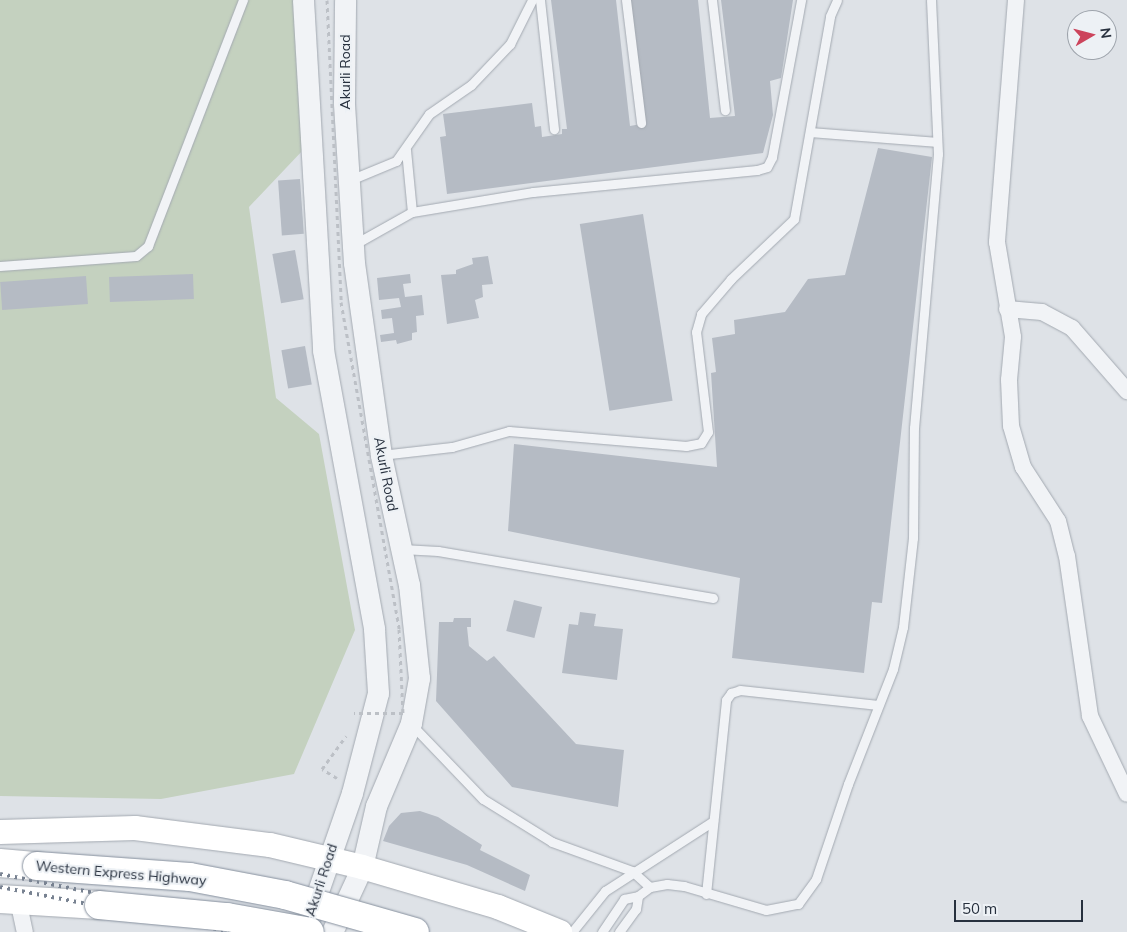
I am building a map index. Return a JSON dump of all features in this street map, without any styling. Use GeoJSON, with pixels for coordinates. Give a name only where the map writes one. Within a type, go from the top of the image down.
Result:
{"type":"FeatureCollection","features":[{"type":"Feature","properties":{"kind":"highway","name":"Western Express Highway"},"geometry":{"type":"LineString","coordinates":[[0,863],[190,877],[285,895],[415,932]]}},
{"type":"Feature","properties":{"kind":"highway"},"geometry":{"type":"LineString","coordinates":[[9,900],[99,905],[228,917],[310,932]]}},
{"type":"Feature","properties":{"kind":"main road"},"geometry":{"type":"LineString","coordinates":[[0,832],[135,828],[270,845],[362,867],[498,906],[560,932]]}},
{"type":"Feature","properties":{"kind":"street","name":"Akurli Road"},"geometry":{"type":"LineString","coordinates":[[303,0],[323,350],[374,629],[378,692],[352,793],[327,858],[304,932]]}},
{"type":"Feature","properties":{"kind":"street","name":"Akurli Road"},"geometry":{"type":"LineString","coordinates":[[332,932],[362,867],[376,806],[411,723],[419,678],[409,585],[381,455],[352,246],[344,102],[345,0]]}},
{"type":"Feature","properties":{"kind":"street"},"geometry":{"type":"LineString","coordinates":[[1016,0],[997,242],[1013,337],[1009,380],[1011,426],[1023,467],[1058,521],[1067,556],[1090,716],[1127,794]]}},
{"type":"Feature","properties":{"kind":"street"},"geometry":{"type":"LineString","coordinates":[[1008,309],[1042,312],[1072,328],[1127,391]]}},
{"type":"Feature","properties":{"kind":"street"},"geometry":{"type":"LineString","coordinates":[[9,900],[25,932]]}},
{"type":"Feature","properties":{"kind":"lane"},"geometry":{"type":"LineString","coordinates":[[0,266],[136,256],[148,246],[243,0]]}},
{"type":"Feature","properties":{"kind":"lane"},"geometry":{"type":"LineString","coordinates":[[349,181],[396,161],[406,150],[429,114],[471,85],[510,44],[532,0]]}},
{"type":"Feature","properties":{"kind":"lane"},"geometry":{"type":"LineString","coordinates":[[540,0],[554,129]]}},
{"type":"Feature","properties":{"kind":"lane"},"geometry":{"type":"LineString","coordinates":[[626,0],[641,123]]}},
{"type":"Feature","properties":{"kind":"lane"},"geometry":{"type":"LineString","coordinates":[[712,0],[725,110]]}},
{"type":"Feature","properties":{"kind":"lane"},"geometry":{"type":"LineString","coordinates":[[352,246],[412,212],[533,192],[757,170],[767,167],[772,157],[802,0]]}},
{"type":"Feature","properties":{"kind":"lane"},"geometry":{"type":"LineString","coordinates":[[381,455],[452,447],[509,431],[686,446],[701,443],[708,432],[696,332],[701,314],[731,279],[794,219],[811,132],[830,16],[837,0]]}},
{"type":"Feature","properties":{"kind":"lane"},"geometry":{"type":"LineString","coordinates":[[602,932],[624,899],[638,896],[650,887],[684,886],[766,910],[798,904],[816,878],[848,784],[893,669],[903,627],[913,538],[914,428],[937,142],[931,0]]}},
{"type":"Feature","properties":{"kind":"lane"},"geometry":{"type":"LineString","coordinates":[[811,132],[937,142]]}},
{"type":"Feature","properties":{"kind":"lane"},"geometry":{"type":"LineString","coordinates":[[406,150],[412,212]]}},
{"type":"Feature","properties":{"kind":"lane"},"geometry":{"type":"LineString","coordinates":[[402,549],[438,551],[713,598]]}},
{"type":"Feature","properties":{"kind":"lane"},"geometry":{"type":"LineString","coordinates":[[706,894],[726,700],[731,693],[740,690],[878,705]]}},
{"type":"Feature","properties":{"kind":"lane"},"geometry":{"type":"LineString","coordinates":[[411,723],[483,799],[552,842],[632,871],[650,887]]}},
{"type":"Feature","properties":{"kind":"lane"},"geometry":{"type":"LineString","coordinates":[[572,932],[605,891],[632,871],[713,821]]}},
{"type":"Feature","properties":{"kind":"lane"},"geometry":{"type":"LineString","coordinates":[[619,932],[636,909],[638,896]]}},
{"type":"Feature","properties":{"kind":"path"},"geometry":{"type":"LineString","coordinates":[[327,0],[341,302],[399,628],[403,713],[354,713],[351,721]]}},
{"type":"Feature","properties":{"kind":"path"},"geometry":{"type":"LineString","coordinates":[[322,769],[348,729]]}},
{"type":"Feature","properties":{"kind":"green space"},"geometry":{"type":"Polygon","coordinates":[[[0,0],[294,0],[304,149],[249,207],[276,398],[319,434],[355,630],[294,774],[161,799],[0,796],[0,0]]]}},
{"type":"Feature","properties":{"kind":"building"},"geometry":{"type":"Polygon","coordinates":[[[551,0],[616,0],[630,126],[641,124],[628,0],[698,0],[710,118],[735,116],[721,0],[793,0],[781,78],[770,81],[773,115],[763,153],[447,194],[440,137],[446,136],[443,114],[532,103],[535,127],[541,126],[542,137],[562,134],[562,129],[567,129],[551,0]]]}},
{"type":"Feature","properties":{"kind":"building"},"geometry":{"type":"Polygon","coordinates":[[[878,148],[932,157],[882,603],[872,602],[864,673],[732,658],[740,578],[508,531],[514,444],[717,467],[711,373],[716,372],[712,338],[735,334],[734,320],[785,312],[808,279],[845,275],[878,148]]]}},
{"type":"Feature","properties":{"kind":"building"},"geometry":{"type":"Polygon","coordinates":[[[300,179],[304,234],[282,235],[278,181],[300,179]]]}},
{"type":"Feature","properties":{"kind":"building"},"geometry":{"type":"Polygon","coordinates":[[[643,214],[673,401],[609,411],[580,224],[643,214]]]}},
{"type":"Feature","properties":{"kind":"building"},"geometry":{"type":"Polygon","coordinates":[[[295,250],[304,299],[281,303],[272,254],[295,250]]]}},
{"type":"Feature","properties":{"kind":"building"},"geometry":{"type":"Polygon","coordinates":[[[488,256],[493,284],[482,285],[483,297],[475,300],[479,318],[447,324],[441,275],[456,274],[456,270],[473,264],[472,258],[488,256]]]}},
{"type":"Feature","properties":{"kind":"building"},"geometry":{"type":"Polygon","coordinates":[[[193,274],[194,299],[110,302],[109,277],[193,274]]]}},
{"type":"Feature","properties":{"kind":"building"},"geometry":{"type":"Polygon","coordinates":[[[410,274],[411,283],[403,284],[405,297],[422,295],[424,315],[416,316],[417,332],[412,333],[412,340],[397,344],[396,340],[381,342],[380,335],[394,333],[392,318],[382,319],[381,310],[401,307],[399,298],[379,300],[377,278],[410,274]]]}},
{"type":"Feature","properties":{"kind":"building"},"geometry":{"type":"Polygon","coordinates":[[[86,276],[88,304],[2,310],[0,282],[86,276]]]}},
{"type":"Feature","properties":{"kind":"building"},"geometry":{"type":"Polygon","coordinates":[[[305,346],[312,384],[288,389],[281,350],[305,346]]]}},
{"type":"Feature","properties":{"kind":"building"},"geometry":{"type":"Polygon","coordinates":[[[514,600],[542,607],[534,638],[506,631],[514,600]]]}},
{"type":"Feature","properties":{"kind":"building"},"geometry":{"type":"Polygon","coordinates":[[[580,612],[596,614],[594,626],[623,629],[617,680],[562,673],[569,624],[578,625],[580,612]]]}},
{"type":"Feature","properties":{"kind":"building"},"geometry":{"type":"Polygon","coordinates":[[[454,618],[471,618],[471,627],[467,627],[469,646],[487,661],[494,656],[576,744],[624,750],[618,807],[512,787],[436,701],[439,622],[453,622],[454,618]]]}},
{"type":"Feature","properties":{"kind":"building"},"geometry":{"type":"Polygon","coordinates":[[[420,811],[438,817],[482,845],[480,850],[530,875],[525,891],[467,865],[383,841],[389,826],[401,813],[420,811]]]}},
{"type":"Feature","properties":{"kind":"railway"},"geometry":{"type":"LineString","coordinates":[[0,874],[287,932]]}},
{"type":"Feature","properties":{"kind":"railway"},"geometry":{"type":"LineString","coordinates":[[0,887],[231,932]]}}]}
